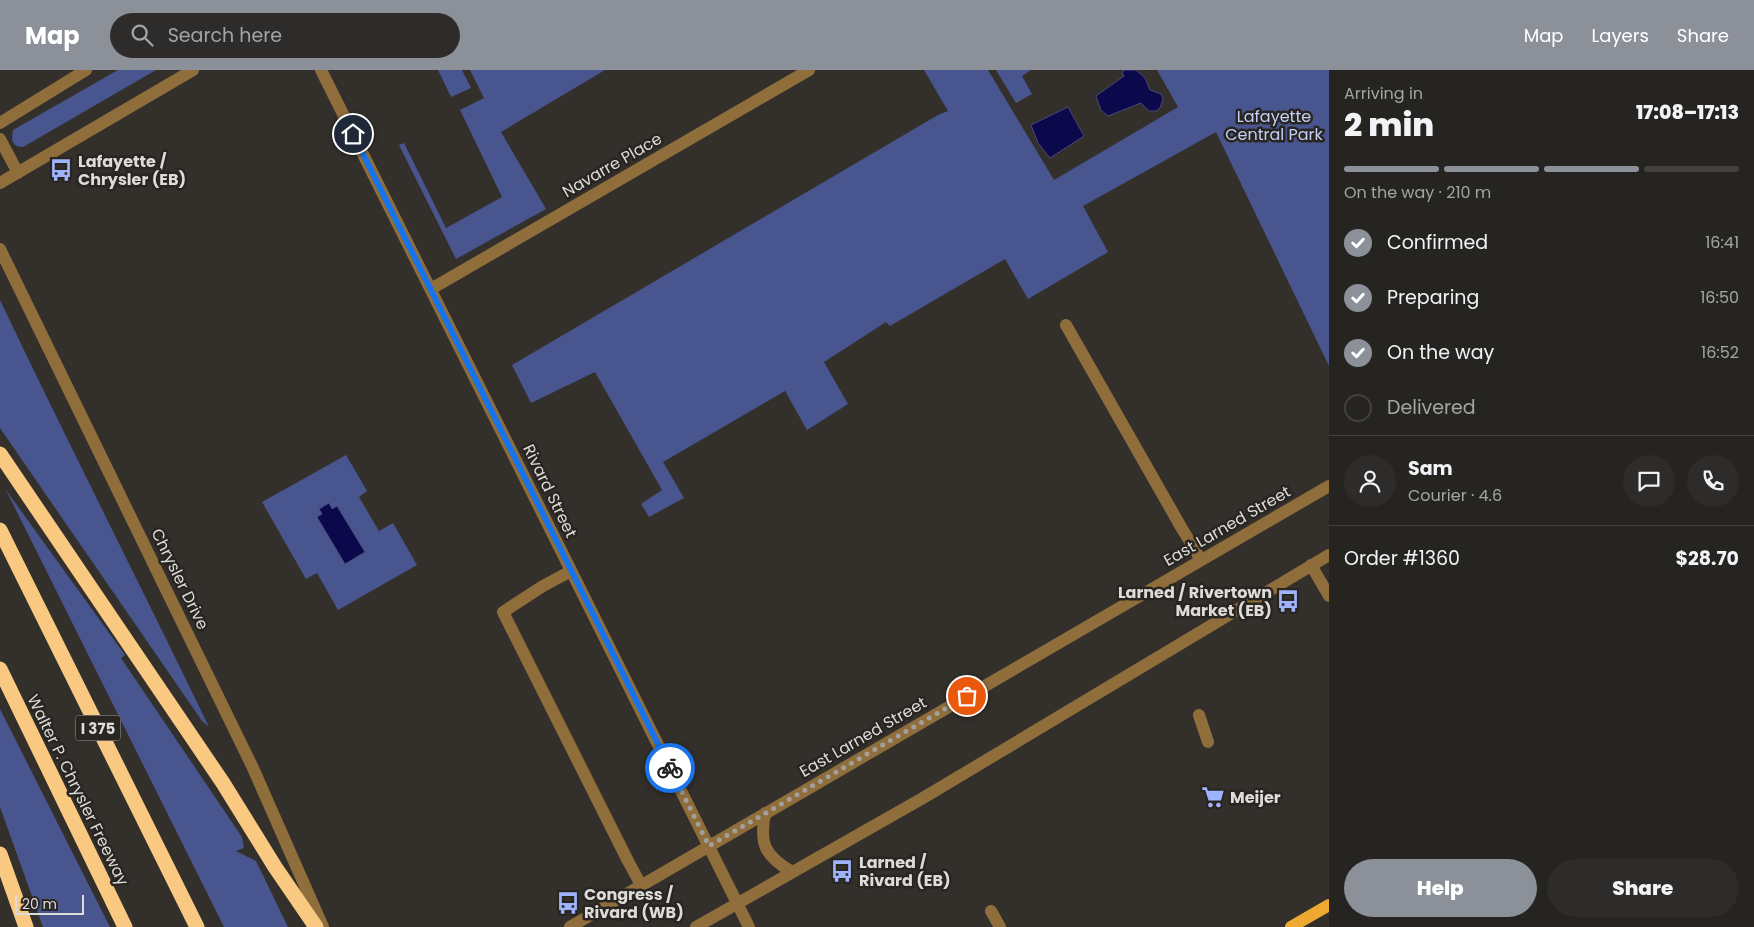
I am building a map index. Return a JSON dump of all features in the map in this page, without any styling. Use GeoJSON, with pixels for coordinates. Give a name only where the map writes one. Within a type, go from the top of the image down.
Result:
{"type":"FeatureCollection","features":[{"type":"Feature","properties":{"kind":"highway"},"geometry":{"type":"LineString","coordinates":[[0,454],[208,760],[275,867],[316,927]]}},
{"type":"Feature","properties":{"kind":"highway","name":"I 375"},"geometry":{"type":"LineString","coordinates":[[0,530],[197,927]]}},
{"type":"Feature","properties":{"kind":"highway","name":"Walter P. Chrysler Freeway"},"geometry":{"type":"LineString","coordinates":[[0,669],[125,927]]}},
{"type":"Feature","properties":{"kind":"highway"},"geometry":{"type":"LineString","coordinates":[[0,854],[26,927]]}},
{"type":"Feature","properties":{"kind":"main road"},"geometry":{"type":"LineString","coordinates":[[1291,927],[1329,905]]}},
{"type":"Feature","properties":{"kind":"street"},"geometry":{"type":"LineString","coordinates":[[0,123],[86,70]]}},
{"type":"Feature","properties":{"kind":"street"},"geometry":{"type":"LineString","coordinates":[[0,183],[193,70]]}},
{"type":"Feature","properties":{"kind":"street","name":"Rivard Street"},"geometry":{"type":"LineString","coordinates":[[321,70],[750,927]]}},
{"type":"Feature","properties":{"kind":"street","name":"Navarre Place"},"geometry":{"type":"LineString","coordinates":[[431,289],[809,70]]}},
{"type":"Feature","properties":{"kind":"street"},"geometry":{"type":"LineString","coordinates":[[0,139],[18,173]]}},
{"type":"Feature","properties":{"kind":"street","name":"Chrysler Drive"},"geometry":{"type":"LineString","coordinates":[[0,249],[253,768],[323,927]]}},
{"type":"Feature","properties":{"kind":"street"},"geometry":{"type":"LineString","coordinates":[[1066,325],[1180,527],[1201,560]]}},
{"type":"Feature","properties":{"kind":"street","name":"East Larned Street"},"geometry":{"type":"LineString","coordinates":[[570,927],[1329,486]]}},
{"type":"Feature","properties":{"kind":"street"},"geometry":{"type":"LineString","coordinates":[[696,927],[922,798],[1329,555]]}},
{"type":"Feature","properties":{"kind":"street"},"geometry":{"type":"LineString","coordinates":[[1311,565],[1329,596]]}},
{"type":"Feature","properties":{"kind":"street"},"geometry":{"type":"LineString","coordinates":[[571,571],[503,612],[624,853],[642,884]]}},
{"type":"Feature","properties":{"kind":"street"},"geometry":{"type":"LineString","coordinates":[[1199,715],[1208,742]]}},
{"type":"Feature","properties":{"kind":"street"},"geometry":{"type":"LineString","coordinates":[[765,813],[762,830],[765,848],[776,863],[792,872]]}},
{"type":"Feature","properties":{"kind":"street"},"geometry":{"type":"LineString","coordinates":[[991,911],[1000,927]]}},
{"type":"Feature","properties":{"kind":"green space"},"geometry":{"type":"Polygon","coordinates":[[[118,70],[156,70],[23,147],[14,144],[12,140],[13,130],[118,70]]]}},
{"type":"Feature","properties":{"kind":"green space"},"geometry":{"type":"Polygon","coordinates":[[[438,70],[462,70],[471,88],[451,97],[438,70]]]}},
{"type":"Feature","properties":{"kind":"green space"},"geometry":{"type":"Polygon","coordinates":[[[470,70],[605,70],[501,132],[546,209],[456,259],[399,145],[404,143],[446,228],[502,197],[460,110],[484,98],[470,70]]]}},
{"type":"Feature","properties":{"kind":"green space","name":"Lafayette Central Park"},"geometry":{"type":"Polygon","coordinates":[[[924,70],[988,70],[1054,180],[1178,107],[1157,70],[1329,70],[1329,366],[1216,132],[1083,206],[1108,252],[1028,299],[1005,259],[890,326],[886,322],[824,362],[848,404],[807,430],[785,391],[663,462],[684,498],[649,517],[641,504],[662,490],[595,372],[531,403],[512,365],[938,115],[948,111],[924,70]]]}},
{"type":"Feature","properties":{"kind":"green space"},"geometry":{"type":"Polygon","coordinates":[[[996,70],[1031,70],[1022,76],[1032,94],[1016,103],[996,70]]]}},
{"type":"Feature","properties":{"kind":"green space"},"geometry":{"type":"Polygon","coordinates":[[[0,300],[209,727],[202,721],[0,428],[0,300]]]}},
{"type":"Feature","properties":{"kind":"green space"},"geometry":{"type":"Polygon","coordinates":[[[346,455],[367,491],[359,497],[379,531],[393,523],[417,565],[338,610],[317,573],[306,579],[262,502],[346,455]]]}},
{"type":"Feature","properties":{"kind":"green space"},"geometry":{"type":"Polygon","coordinates":[[[6,490],[125,655],[121,658],[242,837],[244,848],[236,851],[256,861],[288,927],[224,927],[6,490]]]}},
{"type":"Feature","properties":{"kind":"green space"},"geometry":{"type":"Polygon","coordinates":[[[0,709],[110,927],[43,927],[0,807],[0,709]]]}},
{"type":"Feature","properties":{"kind":"shaded area"},"geometry":{"type":"Polygon","coordinates":[[[1125,70],[1136,70],[1145,78],[1150,90],[1161,94],[1163,99],[1160,108],[1156,111],[1149,111],[1141,103],[1108,116],[1101,110],[1096,96],[1124,76],[1122,72],[1125,70]]]}},
{"type":"Feature","properties":{"kind":"shaded area"},"geometry":{"type":"Polygon","coordinates":[[[1068,107],[1084,136],[1050,158],[1038,143],[1031,125],[1068,107]]]}},
{"type":"Feature","properties":{"kind":"shaded area"},"geometry":{"type":"Polygon","coordinates":[[[329,503],[332,509],[337,506],[365,552],[345,564],[317,517],[322,514],[319,509],[329,503]]]}},
{"type":"Feature","properties":{"kind":"way so far"},"geometry":{"type":"LineString","coordinates":[[670,768],[709,846],[967,696]]}},
{"type":"Feature","properties":{"kind":"place","name":"Lafayette / Chrysler (EB)"},"geometry":{"type":"Point","coordinates":[61,170]}},
{"type":"Feature","properties":{"kind":"place","name":"Larned / Rivertown Market (EB)"},"geometry":{"type":"Point","coordinates":[1288,601]}},
{"type":"Feature","properties":{"kind":"place","name":"Meijer"},"geometry":{"type":"Point","coordinates":[1213,797]}},
{"type":"Feature","properties":{"kind":"place","name":"Larned / Rivard (EB)"},"geometry":{"type":"Point","coordinates":[842,871]}},
{"type":"Feature","properties":{"kind":"place","name":"Congress / Rivard (WB)"},"geometry":{"type":"Point","coordinates":[568,903]}},
{"type":"Feature","properties":{"kind":"route"},"geometry":{"type":"LineString","coordinates":[[353,134],[670,768]]}}]}
